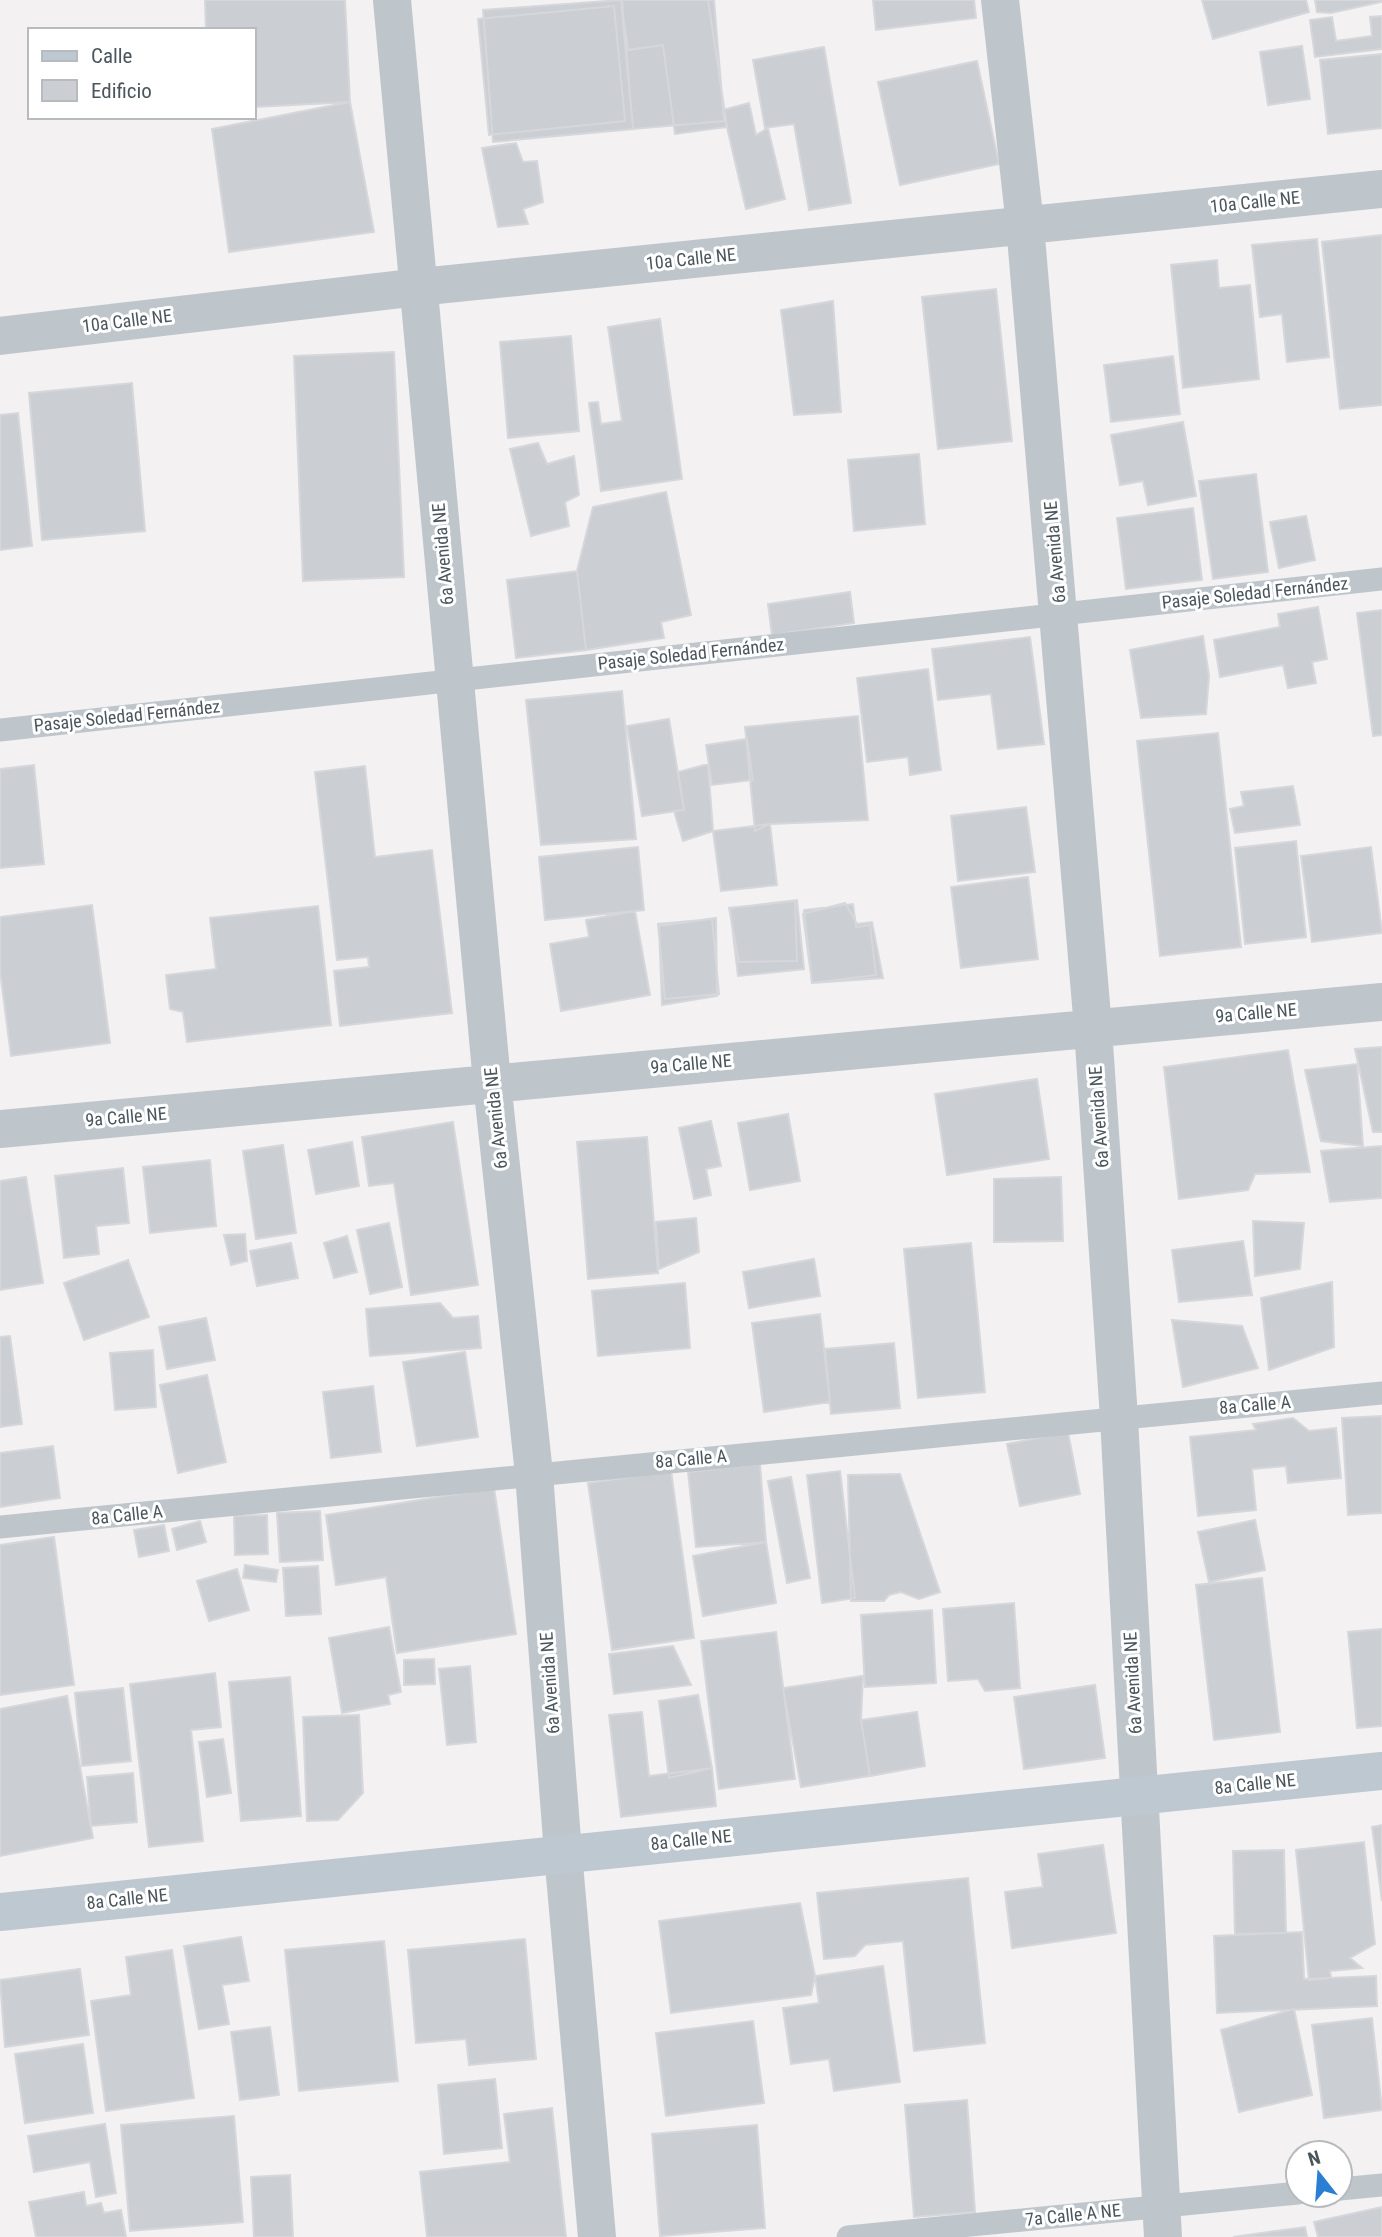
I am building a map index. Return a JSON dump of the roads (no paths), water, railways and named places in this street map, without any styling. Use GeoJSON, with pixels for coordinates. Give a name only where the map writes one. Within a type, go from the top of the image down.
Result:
{"type":"FeatureCollection","features":[{"type":"Feature","properties":{"kind":"street","name":"6a Avenida NE"},"geometry":{"type":"LineString","coordinates":[[392,0],[492,1082],[534,1474],[563,1853],[597,2237]]}},
{"type":"Feature","properties":{"kind":"street","name":"6a Avenida NE"},"geometry":{"type":"LineString","coordinates":[[1000,0],[1025,225],[1093,1028],[1119,1418],[1162,2222]]}},
{"type":"Feature","properties":{"kind":"street","name":"10a Calle NE"},"geometry":{"type":"LineString","coordinates":[[0,336],[419,286],[1382,189]]}},
{"type":"Feature","properties":{"kind":"street","name":"9a Calle NE"},"geometry":{"type":"LineString","coordinates":[[0,1129],[1382,1002]]}},
{"type":"Feature","properties":{"kind":"street","name":"8a Calle NE"},"geometry":{"type":"LineString","coordinates":[[0,1912],[1382,1771]]}},
{"type":"Feature","properties":{"kind":"lane","name":"Pasaje Soledad Fernández"},"geometry":{"type":"LineString","coordinates":[[0,730],[1382,579]]}},
{"type":"Feature","properties":{"kind":"lane","name":"8a Calle A"},"geometry":{"type":"LineString","coordinates":[[0,1527],[1382,1393]]}},
{"type":"Feature","properties":{"kind":"lane"},"geometry":{"type":"LineString","coordinates":[[1354,2188],[1382,2185]]}},
{"type":"Feature","properties":{"kind":"lane","name":"7a Calle A NE"},"geometry":{"type":"LineString","coordinates":[[848,2237],[1162,2222],[1284,2196]]}}]}
